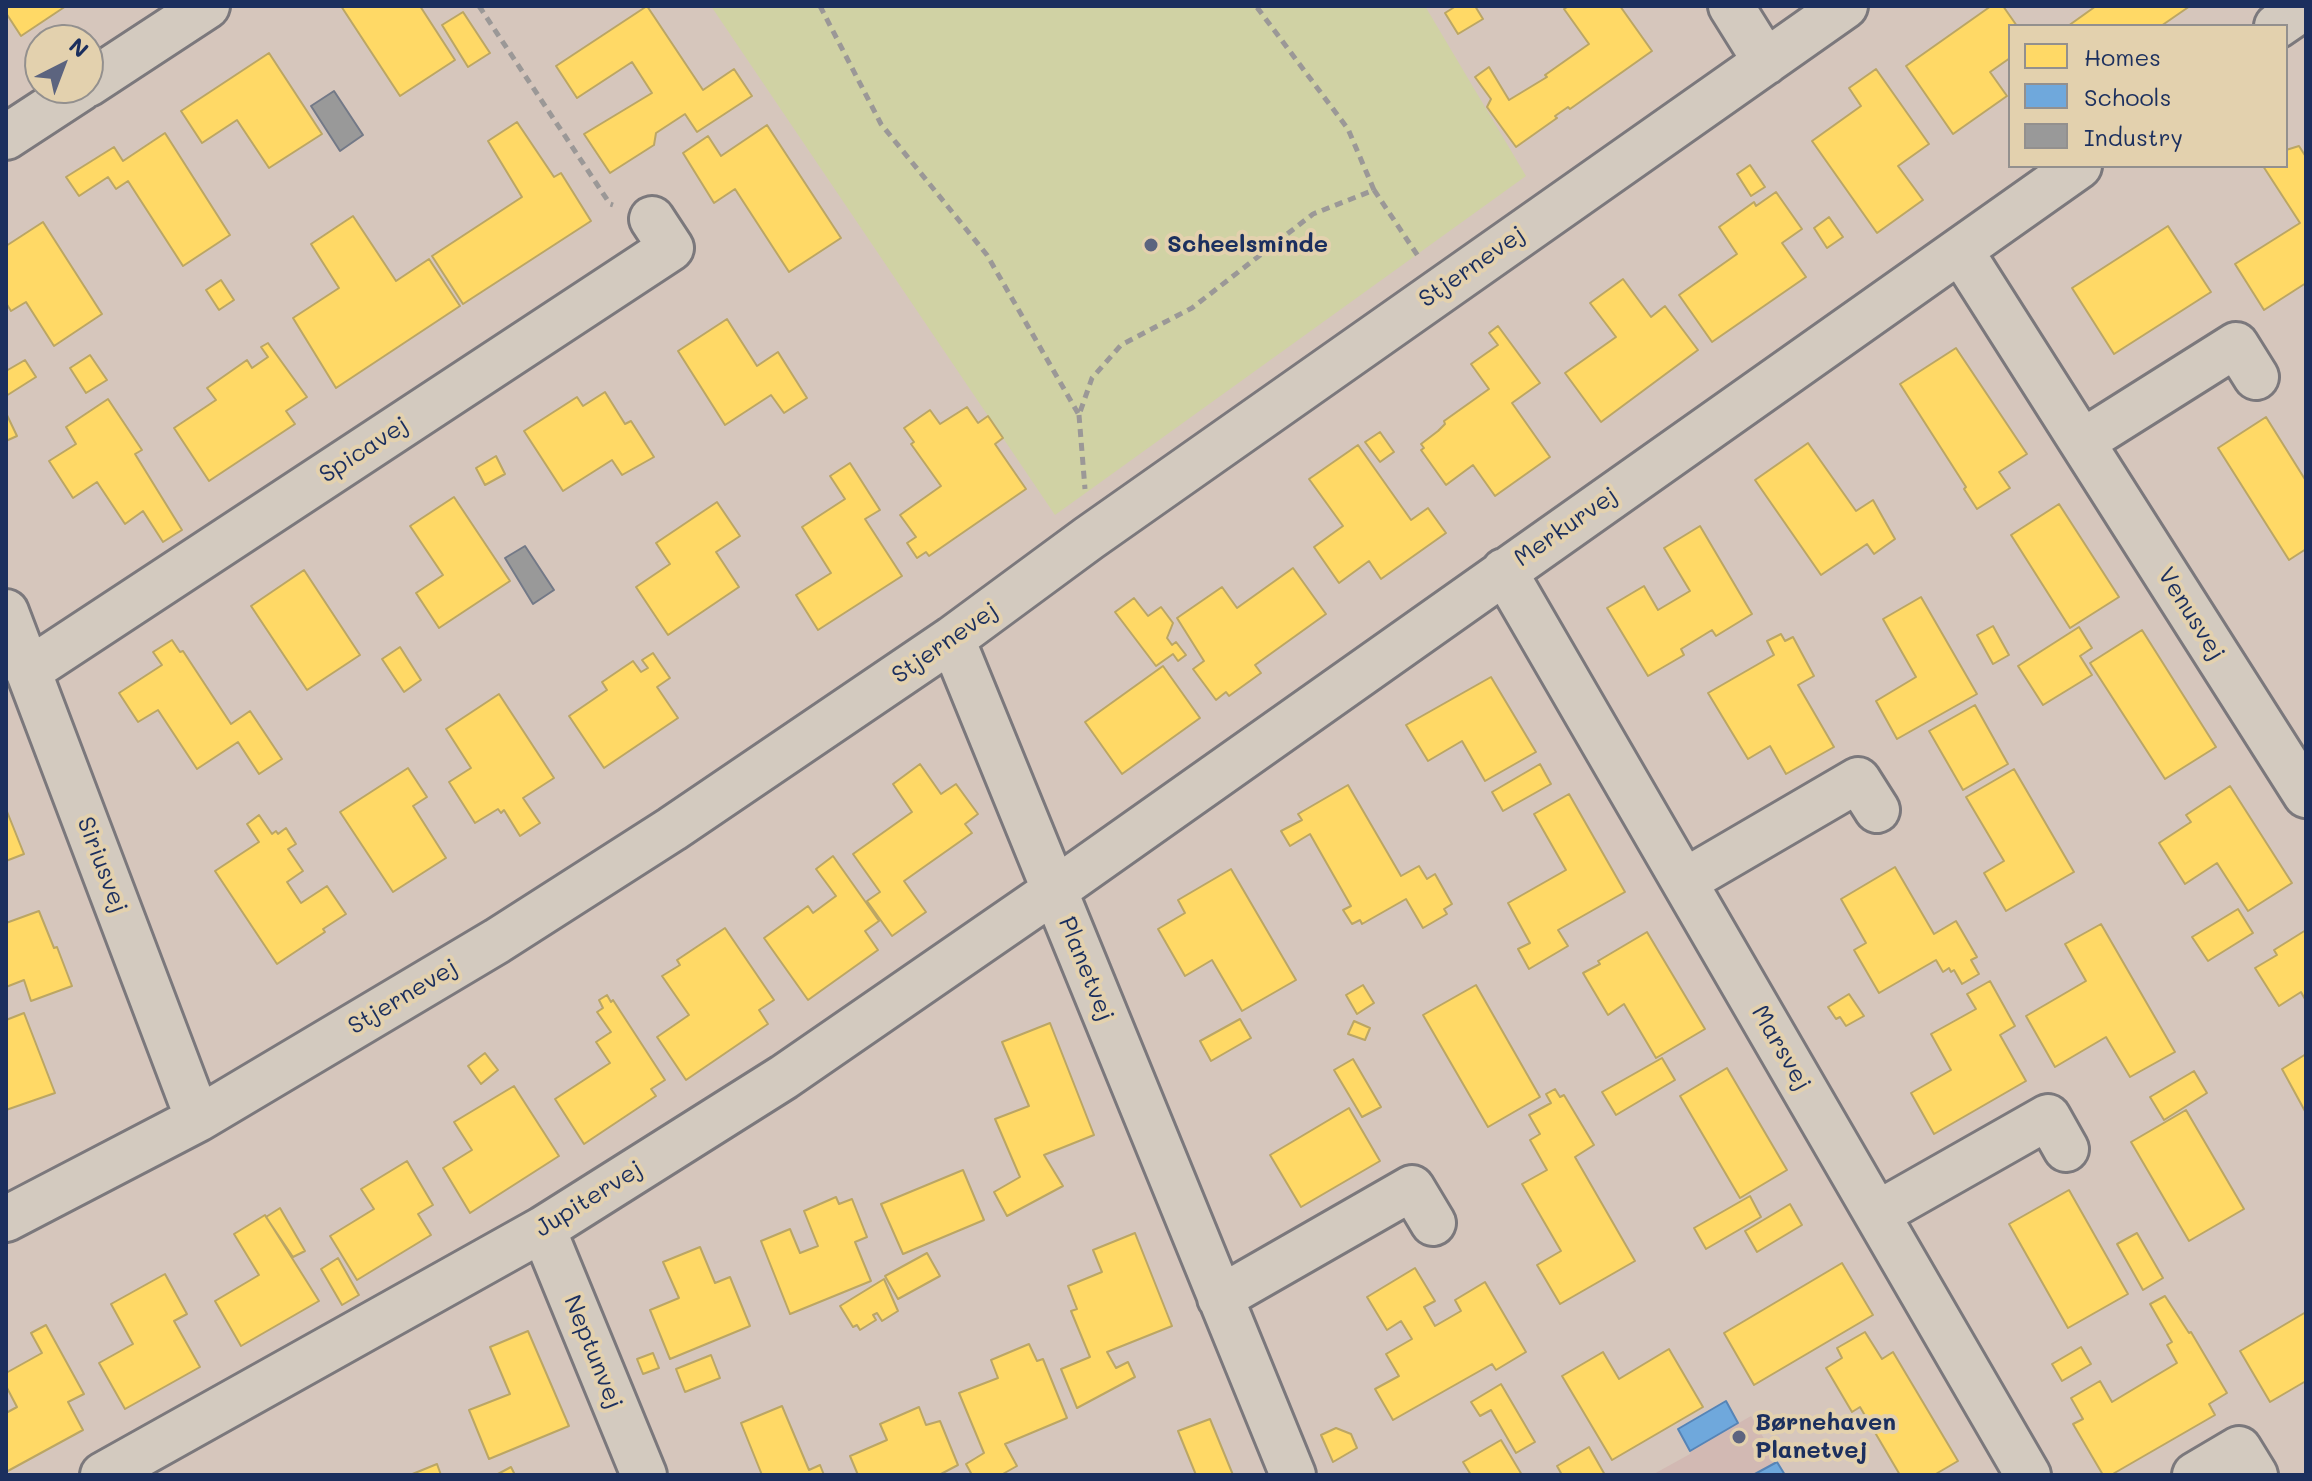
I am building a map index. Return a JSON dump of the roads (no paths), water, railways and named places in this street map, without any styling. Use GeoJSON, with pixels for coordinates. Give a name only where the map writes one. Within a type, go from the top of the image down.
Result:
{"type":"FeatureCollection","features":[{"type":"Feature","properties":{"kind":"street"},"geometry":{"type":"LineString","coordinates":[[104,74],[207,6]]}},
{"type":"Feature","properties":{"kind":"street"},"geometry":{"type":"LineString","coordinates":[[1731,6],[1766,62]]}},
{"type":"Feature","properties":{"kind":"street","name":"Stjernevej"},"geometry":{"type":"LineString","coordinates":[[6,1219],[198,1119],[506,935],[672,829],[952,639],[1440,289],[1845,6]]}},
{"type":"Feature","properties":{"kind":"street"},"geometry":{"type":"LineString","coordinates":[[2280,24],[2306,6]]}},
{"type":"Feature","properties":{"kind":"street"},"geometry":{"type":"LineString","coordinates":[[6,137],[57,104]]}},
{"type":"Feature","properties":{"kind":"street","name":"Merkurvej"},"geometry":{"type":"LineString","coordinates":[[1055,890],[2076,168]]}},
{"type":"Feature","properties":{"kind":"street","name":"Spicavej"},"geometry":{"type":"LineString","coordinates":[[28,671],[671,248],[652,219]]}},
{"type":"Feature","properties":{"kind":"street","name":"Venusvej"},"geometry":{"type":"LineString","coordinates":[[1960,250],[2304,789]]}},
{"type":"Feature","properties":{"kind":"street"},"geometry":{"type":"LineString","coordinates":[[2082,442],[2236,345],[2256,377]]}},
{"type":"Feature","properties":{"kind":"street","name":"Marsvej"},"geometry":{"type":"LineString","coordinates":[[1504,571],[2028,1475]]}},
{"type":"Feature","properties":{"kind":"street","name":"Siriusvej"},"geometry":{"type":"LineString","coordinates":[[6,612],[198,1119]]}},
{"type":"Feature","properties":{"kind":"street","name":"Planetvej"},"geometry":{"type":"LineString","coordinates":[[952,639],[1293,1475]]}},
{"type":"Feature","properties":{"kind":"street"},"geometry":{"type":"LineString","coordinates":[[1685,881],[1858,780],[1877,810]]}},
{"type":"Feature","properties":{"kind":"street","name":"Jupitervej"},"geometry":{"type":"LineString","coordinates":[[103,1475],[543,1229],[784,1077],[1055,890]]}},
{"type":"Feature","properties":{"kind":"street"},"geometry":{"type":"LineString","coordinates":[[1877,1214],[2048,1117],[2066,1149]]}},
{"type":"Feature","properties":{"kind":"street"},"geometry":{"type":"LineString","coordinates":[[1220,1298],[1412,1188],[1433,1223]]}},
{"type":"Feature","properties":{"kind":"street","name":"Neptunvej"},"geometry":{"type":"LineString","coordinates":[[543,1229],[644,1475]]}},
{"type":"Feature","properties":{"kind":"street"},"geometry":{"type":"LineString","coordinates":[[2195,1475],[2239,1449],[2255,1475]]}},
{"type":"Feature","properties":{"kind":"place","name":"Scheelsminde"},"geometry":{"type":"Point","coordinates":[1151,245]}},
{"type":"Feature","properties":{"kind":"place","name":"Børnehaven Planetvej"},"geometry":{"type":"Point","coordinates":[1739,1437]}}]}
